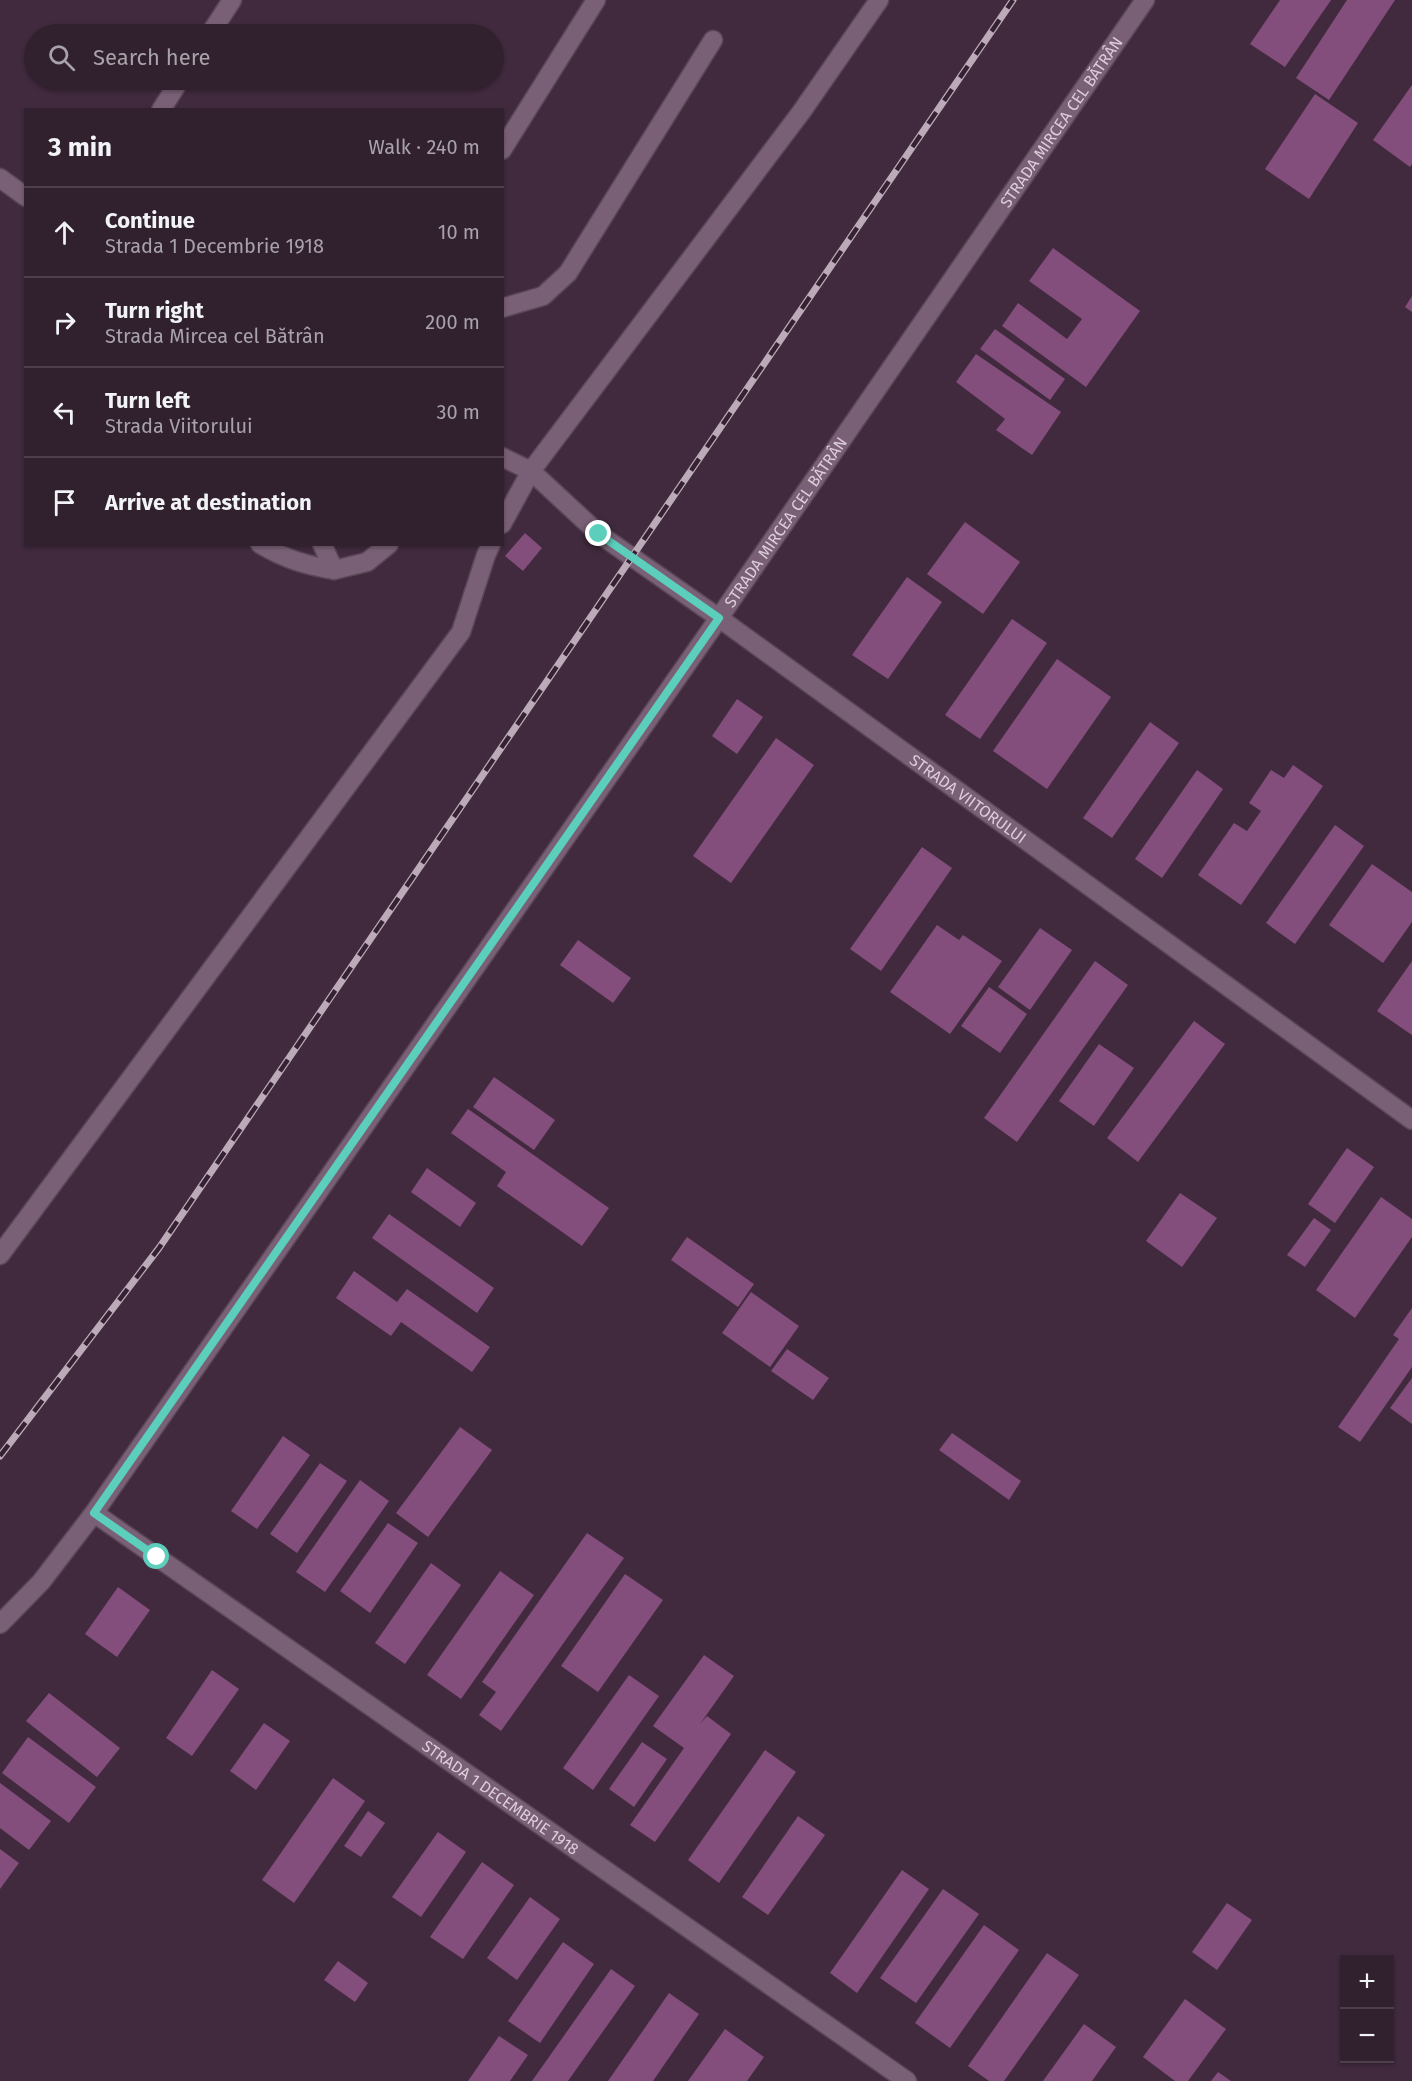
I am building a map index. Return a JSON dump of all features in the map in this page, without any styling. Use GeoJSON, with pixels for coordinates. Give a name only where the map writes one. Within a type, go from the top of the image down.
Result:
{"type":"FeatureCollection","features":[{"type":"Feature","properties":{"kind":"street"},"geometry":{"type":"LineString","coordinates":[[216,24],[232,0]]}},
{"type":"Feature","properties":{"kind":"street"},"geometry":{"type":"LineString","coordinates":[[504,147],[596,0]]}},
{"type":"Feature","properties":{"kind":"street"},"geometry":{"type":"LineString","coordinates":[[504,520],[531,471],[802,111],[879,0]]}},
{"type":"Feature","properties":{"kind":"street","name":"STRADA MIRCEA CEL BĂTRÂN"},"geometry":{"type":"LineString","coordinates":[[0,1624],[41,1582],[94,1513],[719,618],[1144,0]]}},
{"type":"Feature","properties":{"kind":"street"},"geometry":{"type":"LineString","coordinates":[[504,307],[543,296],[568,273],[713,40]]}},
{"type":"Feature","properties":{"kind":"street"},"geometry":{"type":"LineString","coordinates":[[162,108],[174,90]]}},
{"type":"Feature","properties":{"kind":"street"},"geometry":{"type":"LineString","coordinates":[[0,178],[24,196]]}},
{"type":"Feature","properties":{"kind":"street","name":"STRADA VIITORULUI"},"geometry":{"type":"LineString","coordinates":[[504,459],[531,471],[599,534],[719,618],[1412,1120]]}},
{"type":"Feature","properties":{"kind":"street"},"geometry":{"type":"LineString","coordinates":[[263,546],[280,556],[304,565],[333,570],[367,562],[387,546]]}},
{"type":"Feature","properties":{"kind":"street"},"geometry":{"type":"LineString","coordinates":[[323,546],[333,570]]}},
{"type":"Feature","properties":{"kind":"street"},"geometry":{"type":"LineString","coordinates":[[0,1255],[461,632],[490,546]]}},
{"type":"Feature","properties":{"kind":"street","name":"STRADA 1 DECEMBRIE 1918"},"geometry":{"type":"LineString","coordinates":[[94,1513],[907,2081]]}},
{"type":"Feature","properties":{"kind":"building"},"geometry":{"type":"Polygon","coordinates":[[[1280,0],[1331,0],[1285,67],[1250,44],[1280,0]]]}},
{"type":"Feature","properties":{"kind":"building"},"geometry":{"type":"Polygon","coordinates":[[[1347,0],[1395,0],[1329,100],[1296,78],[1347,0]]]}},
{"type":"Feature","properties":{"kind":"building"},"geometry":{"type":"Polygon","coordinates":[[[1412,85],[1412,164],[1410,167],[1373,140],[1412,85]]]}},
{"type":"Feature","properties":{"kind":"building"},"geometry":{"type":"Polygon","coordinates":[[[1315,94],[1358,123],[1309,199],[1265,169],[1315,94]]]}},
{"type":"Feature","properties":{"kind":"building"},"geometry":{"type":"Polygon","coordinates":[[[1053,248],[1140,311],[1086,387],[1002,326],[1018,303],[1067,339],[1082,319],[1029,281],[1053,248]]]}},
{"type":"Feature","properties":{"kind":"building"},"geometry":{"type":"Polygon","coordinates":[[[1412,296],[1412,312],[1405,307],[1412,296]]]}},
{"type":"Feature","properties":{"kind":"building"},"geometry":{"type":"Polygon","coordinates":[[[995,329],[1065,379],[1050,400],[980,349],[995,329]]]}},
{"type":"Feature","properties":{"kind":"building"},"geometry":{"type":"Polygon","coordinates":[[[976,354],[1061,412],[1032,455],[996,430],[1005,419],[956,382],[976,354]]]}},
{"type":"Feature","properties":{"kind":"building"},"geometry":{"type":"Polygon","coordinates":[[[965,522],[1020,562],[983,614],[927,574],[965,522]]]}},
{"type":"Feature","properties":{"kind":"building"},"geometry":{"type":"Polygon","coordinates":[[[525,533],[542,548],[523,571],[505,556],[525,533]]]}},
{"type":"Feature","properties":{"kind":"building"},"geometry":{"type":"Polygon","coordinates":[[[907,577],[942,602],[888,679],[852,655],[907,577]]]}},
{"type":"Feature","properties":{"kind":"building"},"geometry":{"type":"Polygon","coordinates":[[[1012,619],[1047,643],[980,739],[945,715],[1012,619]]]}},
{"type":"Feature","properties":{"kind":"building"},"geometry":{"type":"Polygon","coordinates":[[[1057,659],[1111,697],[1047,789],[993,751],[1057,659]]]}},
{"type":"Feature","properties":{"kind":"building"},"geometry":{"type":"Polygon","coordinates":[[[737,699],[763,717],[737,754],[712,736],[737,699]]]}},
{"type":"Feature","properties":{"kind":"building"},"geometry":{"type":"Polygon","coordinates":[[[1150,722],[1179,743],[1112,838],[1083,818],[1150,722]]]}},
{"type":"Feature","properties":{"kind":"building"},"geometry":{"type":"Polygon","coordinates":[[[776,738],[814,765],[731,883],[693,856],[776,738]]]}},
{"type":"Feature","properties":{"kind":"building"},"geometry":{"type":"Polygon","coordinates":[[[1293,765],[1323,786],[1241,905],[1198,875],[1234,823],[1247,831],[1261,811],[1249,803],[1271,770],[1284,778],[1293,765]]]}},
{"type":"Feature","properties":{"kind":"building"},"geometry":{"type":"Polygon","coordinates":[[[1197,770],[1223,789],[1162,878],[1135,859],[1197,770]]]}},
{"type":"Feature","properties":{"kind":"building"},"geometry":{"type":"Polygon","coordinates":[[[1335,825],[1364,846],[1295,944],[1266,923],[1335,825]]]}},
{"type":"Feature","properties":{"kind":"building"},"geometry":{"type":"Polygon","coordinates":[[[922,847],[952,868],[881,971],[850,949],[922,847]]]}},
{"type":"Feature","properties":{"kind":"building"},"geometry":{"type":"Polygon","coordinates":[[[1372,864],[1412,892],[1412,922],[1383,963],[1329,925],[1372,864]]]}},
{"type":"Feature","properties":{"kind":"building"},"geometry":{"type":"Polygon","coordinates":[[[937,925],[959,940],[963,935],[1002,961],[950,1034],[890,992],[937,925]]]}},
{"type":"Feature","properties":{"kind":"building"},"geometry":{"type":"Polygon","coordinates":[[[1040,928],[1072,950],[1030,1010],[998,987],[1040,928]]]}},
{"type":"Feature","properties":{"kind":"building"},"geometry":{"type":"Polygon","coordinates":[[[578,940],[631,978],[613,1003],[560,965],[578,940]]]}},
{"type":"Feature","properties":{"kind":"building"},"geometry":{"type":"Polygon","coordinates":[[[1095,961],[1128,985],[1017,1142],[984,1118],[1095,961]]]}},
{"type":"Feature","properties":{"kind":"building"},"geometry":{"type":"Polygon","coordinates":[[[1412,961],[1412,1035],[1377,1011],[1412,961]]]}},
{"type":"Feature","properties":{"kind":"building"},"geometry":{"type":"Polygon","coordinates":[[[989,987],[1027,1014],[1000,1053],[961,1026],[989,987]]]}},
{"type":"Feature","properties":{"kind":"building"},"geometry":{"type":"Polygon","coordinates":[[[1194,1021],[1225,1044],[1138,1162],[1107,1138],[1194,1021]]]}},
{"type":"Feature","properties":{"kind":"building"},"geometry":{"type":"Polygon","coordinates":[[[1099,1044],[1134,1068],[1094,1126],[1059,1101],[1099,1044]]]}},
{"type":"Feature","properties":{"kind":"building"},"geometry":{"type":"Polygon","coordinates":[[[494,1077],[555,1120],[534,1150],[473,1107],[494,1077]]]}},
{"type":"Feature","properties":{"kind":"building"},"geometry":{"type":"Polygon","coordinates":[[[468,1109],[609,1208],[582,1246],[497,1186],[506,1172],[451,1133],[468,1109]]]}},
{"type":"Feature","properties":{"kind":"building"},"geometry":{"type":"Polygon","coordinates":[[[1347,1148],[1374,1167],[1335,1223],[1308,1204],[1347,1148]]]}},
{"type":"Feature","properties":{"kind":"building"},"geometry":{"type":"Polygon","coordinates":[[[427,1168],[476,1203],[460,1227],[411,1192],[427,1168]]]}},
{"type":"Feature","properties":{"kind":"building"},"geometry":{"type":"Polygon","coordinates":[[[1180,1193],[1217,1218],[1182,1267],[1146,1241],[1180,1193]]]}},
{"type":"Feature","properties":{"kind":"building"},"geometry":{"type":"Polygon","coordinates":[[[1381,1197],[1412,1219],[1412,1237],[1355,1318],[1316,1290],[1381,1197]]]}},
{"type":"Feature","properties":{"kind":"building"},"geometry":{"type":"Polygon","coordinates":[[[389,1214],[494,1288],[477,1313],[372,1238],[389,1214]]]}},
{"type":"Feature","properties":{"kind":"building"},"geometry":{"type":"Polygon","coordinates":[[[1314,1218],[1331,1230],[1305,1267],[1287,1255],[1314,1218]]]}},
{"type":"Feature","properties":{"kind":"building"},"geometry":{"type":"Polygon","coordinates":[[[687,1237],[754,1284],[738,1307],[671,1260],[687,1237]]]}},
{"type":"Feature","properties":{"kind":"building"},"geometry":{"type":"Polygon","coordinates":[[[354,1271],[397,1302],[407,1289],[490,1347],[472,1372],[401,1322],[391,1336],[336,1298],[354,1271]]]}},
{"type":"Feature","properties":{"kind":"building"},"geometry":{"type":"Polygon","coordinates":[[[751,1292],[799,1326],[770,1367],[722,1333],[751,1292]]]}},
{"type":"Feature","properties":{"kind":"building"},"geometry":{"type":"Polygon","coordinates":[[[1412,1308],[1412,1367],[1360,1442],[1338,1427],[1399,1339],[1393,1335],[1412,1308]]]}},
{"type":"Feature","properties":{"kind":"building"},"geometry":{"type":"Polygon","coordinates":[[[787,1349],[829,1378],[813,1400],[771,1371],[787,1349]]]}},
{"type":"Feature","properties":{"kind":"building"},"geometry":{"type":"Polygon","coordinates":[[[1412,1378],[1412,1424],[1390,1408],[1412,1378]]]}},
{"type":"Feature","properties":{"kind":"building"},"geometry":{"type":"Polygon","coordinates":[[[460,1427],[492,1450],[428,1537],[396,1513],[460,1427]]]}},
{"type":"Feature","properties":{"kind":"building"},"geometry":{"type":"Polygon","coordinates":[[[952,1433],[1021,1481],[1009,1500],[939,1450],[952,1433]]]}},
{"type":"Feature","properties":{"kind":"building"},"geometry":{"type":"Polygon","coordinates":[[[283,1436],[310,1455],[257,1529],[231,1511],[283,1436]]]}},
{"type":"Feature","properties":{"kind":"building"},"geometry":{"type":"Polygon","coordinates":[[[320,1463],[347,1481],[297,1553],[270,1534],[320,1463]]]}},
{"type":"Feature","properties":{"kind":"building"},"geometry":{"type":"Polygon","coordinates":[[[360,1480],[389,1501],[325,1592],[296,1572],[360,1480]]]}},
{"type":"Feature","properties":{"kind":"building"},"geometry":{"type":"Polygon","coordinates":[[[388,1523],[418,1543],[370,1613],[340,1591],[388,1523]]]}},
{"type":"Feature","properties":{"kind":"building"},"geometry":{"type":"Polygon","coordinates":[[[587,1533],[624,1558],[501,1731],[479,1715],[496,1692],[482,1682],[587,1533]]]}},
{"type":"Feature","properties":{"kind":"building"},"geometry":{"type":"Polygon","coordinates":[[[431,1563],[461,1585],[405,1664],[375,1643],[431,1563]]]}},
{"type":"Feature","properties":{"kind":"building"},"geometry":{"type":"Polygon","coordinates":[[[500,1571],[534,1595],[461,1699],[427,1675],[500,1571]]]}},
{"type":"Feature","properties":{"kind":"building"},"geometry":{"type":"Polygon","coordinates":[[[625,1574],[663,1600],[598,1692],[561,1666],[625,1574]]]}},
{"type":"Feature","properties":{"kind":"building"},"geometry":{"type":"Polygon","coordinates":[[[118,1587],[150,1610],[117,1657],[85,1634],[118,1587]]]}},
{"type":"Feature","properties":{"kind":"building"},"geometry":{"type":"Polygon","coordinates":[[[704,1655],[734,1676],[700,1724],[707,1716],[731,1734],[655,1842],[630,1825],[684,1748],[653,1726],[704,1655]]]}},
{"type":"Feature","properties":{"kind":"building"},"geometry":{"type":"Polygon","coordinates":[[[212,1670],[239,1689],[192,1756],[166,1738],[212,1670]]]}},
{"type":"Feature","properties":{"kind":"building"},"geometry":{"type":"Polygon","coordinates":[[[629,1675],[659,1696],[593,1790],[563,1768],[629,1675]]]}},
{"type":"Feature","properties":{"kind":"building"},"geometry":{"type":"Polygon","coordinates":[[[49,1693],[120,1748],[97,1777],[26,1721],[49,1693]]]}},
{"type":"Feature","properties":{"kind":"building"},"geometry":{"type":"Polygon","coordinates":[[[264,1723],[290,1741],[256,1790],[230,1771],[264,1723]]]}},
{"type":"Feature","properties":{"kind":"building"},"geometry":{"type":"Polygon","coordinates":[[[28,1737],[96,1787],[69,1823],[2,1773],[28,1737]]]}},
{"type":"Feature","properties":{"kind":"building"},"geometry":{"type":"Polygon","coordinates":[[[642,1742],[667,1759],[634,1807],[609,1789],[642,1742]]]}},
{"type":"Feature","properties":{"kind":"building"},"geometry":{"type":"Polygon","coordinates":[[[765,1750],[796,1772],[719,1883],[688,1860],[765,1750]]]}},
{"type":"Feature","properties":{"kind":"building"},"geometry":{"type":"Polygon","coordinates":[[[333,1778],[365,1801],[294,1903],[262,1880],[333,1778]]]}},
{"type":"Feature","properties":{"kind":"building"},"geometry":{"type":"Polygon","coordinates":[[[0,1783],[51,1821],[29,1850],[0,1828],[0,1783]]]}},
{"type":"Feature","properties":{"kind":"building"},"geometry":{"type":"Polygon","coordinates":[[[368,1811],[385,1823],[361,1857],[344,1846],[368,1811]]]}},
{"type":"Feature","properties":{"kind":"building"},"geometry":{"type":"Polygon","coordinates":[[[798,1816],[825,1835],[768,1915],[742,1897],[798,1816]]]}},
{"type":"Feature","properties":{"kind":"building"},"geometry":{"type":"Polygon","coordinates":[[[438,1832],[466,1852],[421,1917],[392,1897],[438,1832]]]}},
{"type":"Feature","properties":{"kind":"building"},"geometry":{"type":"Polygon","coordinates":[[[0,1849],[19,1863],[0,1889],[0,1849]]]}},
{"type":"Feature","properties":{"kind":"building"},"geometry":{"type":"Polygon","coordinates":[[[482,1862],[514,1885],[463,1959],[430,1937],[482,1862]]]}},
{"type":"Feature","properties":{"kind":"building"},"geometry":{"type":"Polygon","coordinates":[[[902,1870],[929,1889],[857,1993],[830,1973],[902,1870]]]}},
{"type":"Feature","properties":{"kind":"building"},"geometry":{"type":"Polygon","coordinates":[[[943,1889],[979,1914],[916,2003],[880,1978],[943,1889]]]}},
{"type":"Feature","properties":{"kind":"building"},"geometry":{"type":"Polygon","coordinates":[[[530,1897],[560,1919],[517,1980],[487,1958],[530,1897]]]}},
{"type":"Feature","properties":{"kind":"building"},"geometry":{"type":"Polygon","coordinates":[[[1227,1903],[1252,1920],[1217,1970],[1192,1952],[1227,1903]]]}},
{"type":"Feature","properties":{"kind":"building"},"geometry":{"type":"Polygon","coordinates":[[[984,1925],[1019,1950],[950,2048],[915,2023],[984,1925]]]}},
{"type":"Feature","properties":{"kind":"building"},"geometry":{"type":"Polygon","coordinates":[[[563,1942],[594,1964],[540,2043],[508,2021],[563,1942]]]}},
{"type":"Feature","properties":{"kind":"building"},"geometry":{"type":"Polygon","coordinates":[[[1047,1953],[1079,1975],[1004,2081],[989,2081],[968,2066],[1047,1953]]]}},
{"type":"Feature","properties":{"kind":"building"},"geometry":{"type":"Polygon","coordinates":[[[338,1961],[368,1983],[355,2002],[324,1980],[338,1961]]]}},
{"type":"Feature","properties":{"kind":"building"},"geometry":{"type":"Polygon","coordinates":[[[611,1969],[635,1986],[568,2081],[532,2081],[611,1969]]]}},
{"type":"Feature","properties":{"kind":"building"},"geometry":{"type":"Polygon","coordinates":[[[669,1993],[699,2014],[653,2081],[608,2081],[669,1993]]]}},
{"type":"Feature","properties":{"kind":"building"},"geometry":{"type":"Polygon","coordinates":[[[1185,1999],[1226,2029],[1188,2081],[1175,2081],[1143,2057],[1185,1999]]]}},
{"type":"Feature","properties":{"kind":"building"},"geometry":{"type":"Polygon","coordinates":[[[1084,2024],[1116,2047],[1092,2081],[1043,2081],[1084,2024]]]}},
{"type":"Feature","properties":{"kind":"building"},"geometry":{"type":"Polygon","coordinates":[[[725,2029],[764,2057],[747,2081],[688,2081],[725,2029]]]}},
{"type":"Feature","properties":{"kind":"building"},"geometry":{"type":"Polygon","coordinates":[[[499,2036],[528,2055],[510,2081],[468,2081],[499,2036]]]}},
{"type":"Feature","properties":{"kind":"building"},"geometry":{"type":"Polygon","coordinates":[[[1218,2072],[1231,2081],[1211,2081],[1218,2072]]]}},
{"type":"Feature","properties":{"kind":"railway"},"geometry":{"type":"LineString","coordinates":[[0,1456],[159,1248],[1013,0]]}},
{"type":"Feature","properties":{"kind":"route"},"geometry":{"type":"LineString","coordinates":[[157,1557],[94,1513],[719,618],[599,534]]}}]}
